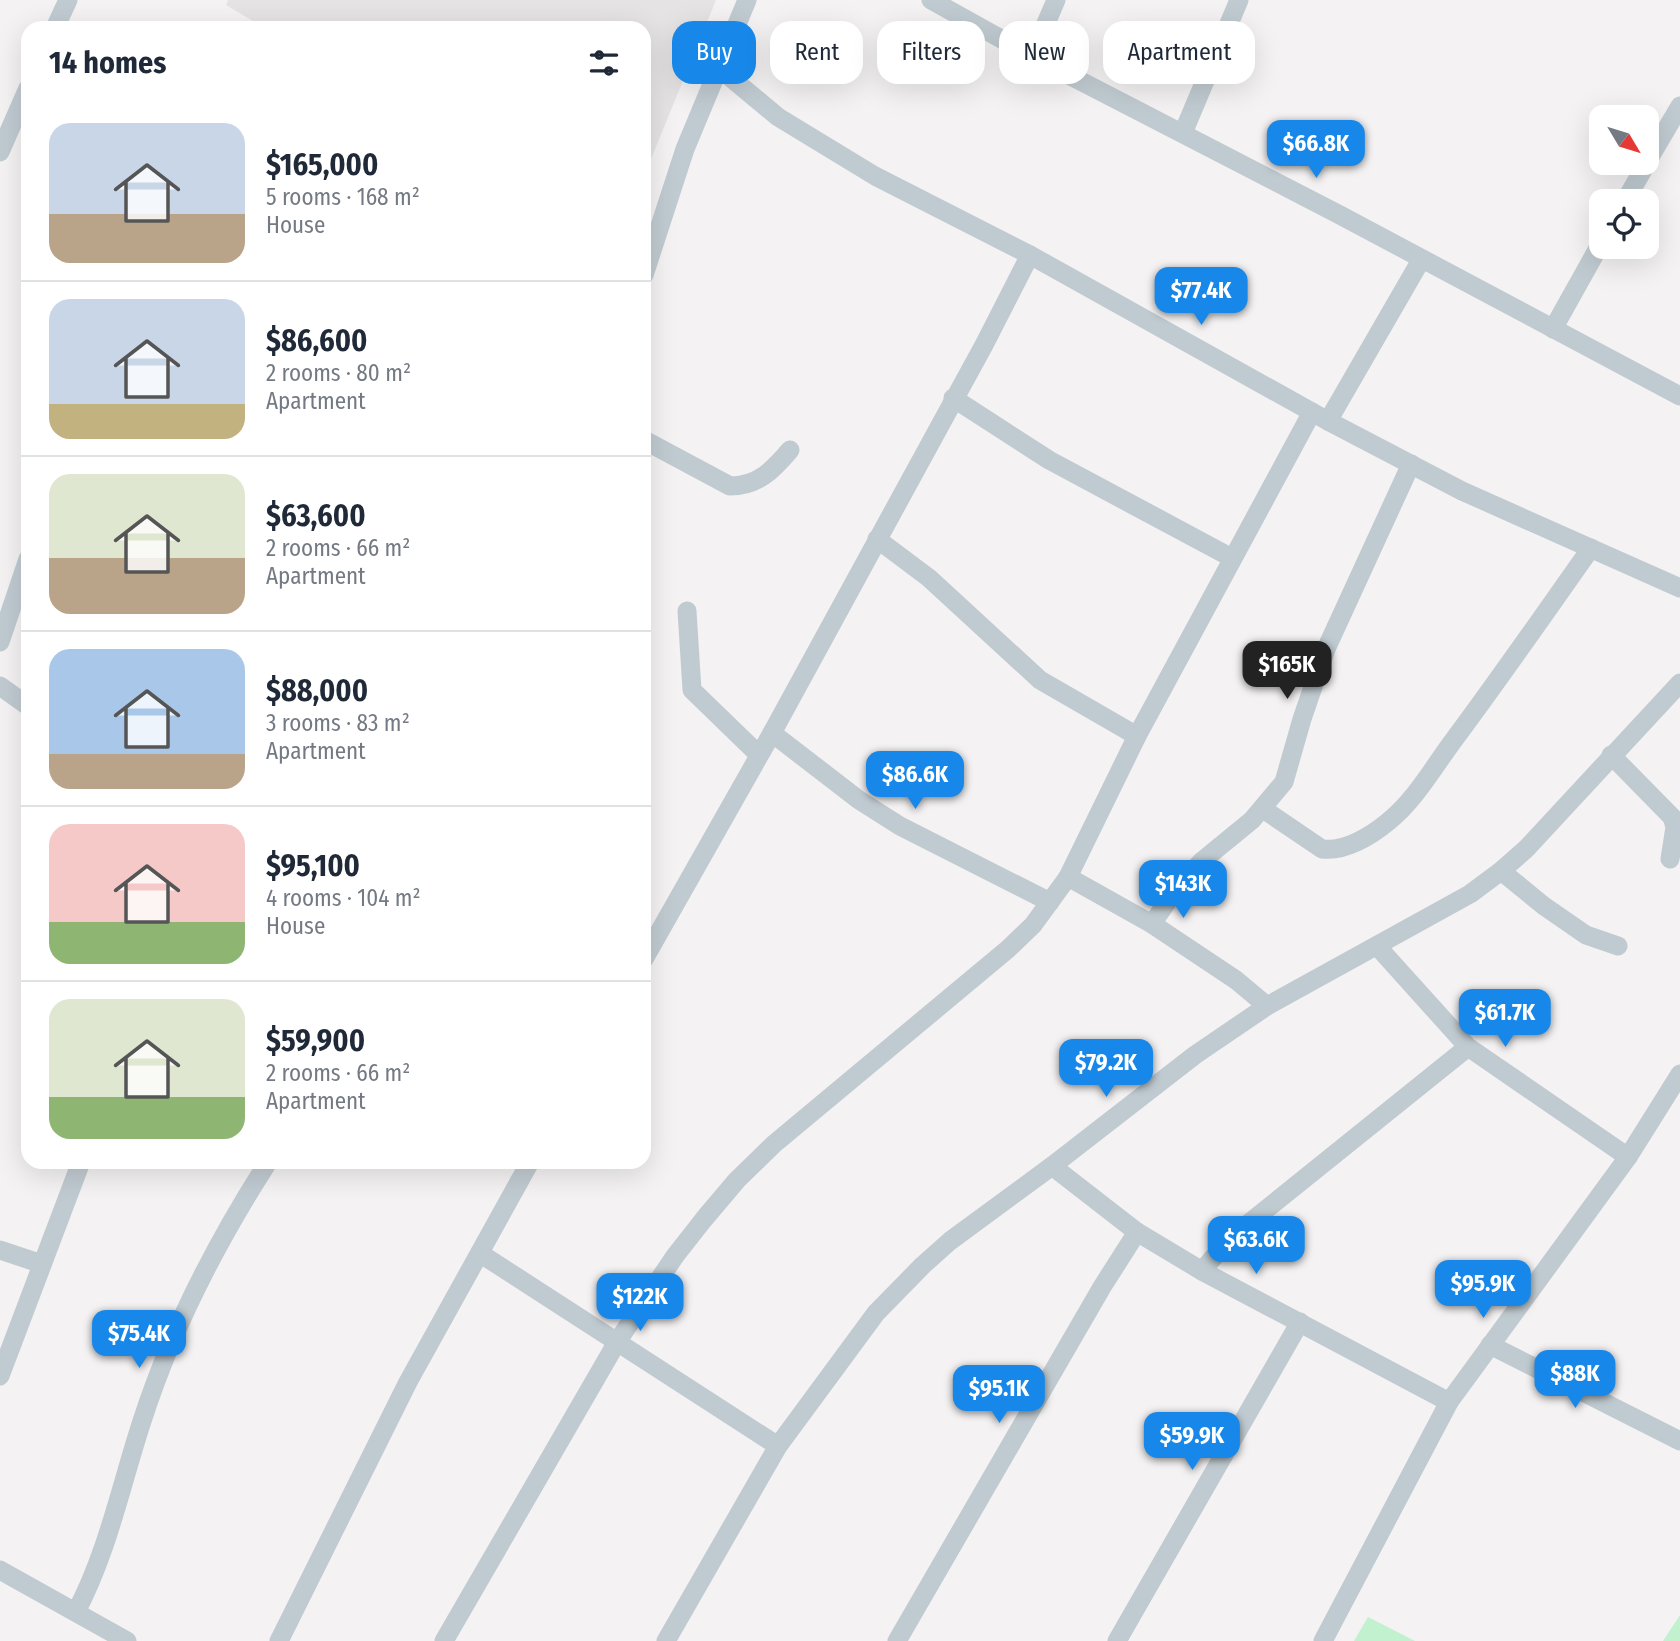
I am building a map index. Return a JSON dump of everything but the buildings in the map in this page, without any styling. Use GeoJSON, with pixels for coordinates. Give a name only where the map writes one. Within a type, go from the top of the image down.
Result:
{"type":"FeatureCollection","features":[{"type":"Feature","properties":{"kind":"street"},"geometry":{"type":"LineString","coordinates":[[58,21],[68,0]]}},
{"type":"Feature","properties":{"kind":"street"},"geometry":{"type":"LineString","coordinates":[[738,21],[747,0]]}},
{"type":"Feature","properties":{"kind":"street"},"geometry":{"type":"LineString","coordinates":[[931,0],[999,38]]}},
{"type":"Feature","properties":{"kind":"street"},"geometry":{"type":"LineString","coordinates":[[1047,21],[1056,0]]}},
{"type":"Feature","properties":{"kind":"street"},"geometry":{"type":"LineString","coordinates":[[1183,133],[1239,0]]}},
{"type":"Feature","properties":{"kind":"street"},"geometry":{"type":"LineString","coordinates":[[651,253],[685,149],[712,84]]}},
{"type":"Feature","properties":{"kind":"street"},"geometry":{"type":"LineString","coordinates":[[738,84],[768,110],[875,176],[1030,255],[1320,417],[1462,491],[1680,588]]}},
{"type":"Feature","properties":{"kind":"street"},"geometry":{"type":"LineString","coordinates":[[1087,84],[1680,397]]}},
{"type":"Feature","properties":{"kind":"street"},"geometry":{"type":"LineString","coordinates":[[0,152],[21,104]]}},
{"type":"Feature","properties":{"kind":"street"},"geometry":{"type":"LineString","coordinates":[[1659,142],[1680,106]]}},
{"type":"Feature","properties":{"kind":"street"},"geometry":{"type":"LineString","coordinates":[[651,947],[772,733],[953,398],[985,345],[1030,255]]}},
{"type":"Feature","properties":{"kind":"street"},"geometry":{"type":"LineString","coordinates":[[1553,330],[1592,259]]}},
{"type":"Feature","properties":{"kind":"street"},"geometry":{"type":"LineString","coordinates":[[444,1641],[617,1342],[674,1256],[737,1180],[774,1144],[1007,949],[1033,925],[1068,877],[1232,558],[1421,260]]}},
{"type":"Feature","properties":{"kind":"street"},"geometry":{"type":"LineString","coordinates":[[953,398],[1049,460],[1232,558]]}},
{"type":"Feature","properties":{"kind":"street"},"geometry":{"type":"LineString","coordinates":[[651,444],[730,486],[757,481],[772,472],[790,450]]}},
{"type":"Feature","properties":{"kind":"street"},"geometry":{"type":"LineString","coordinates":[[1152,924],[1176,889],[1202,861],[1263,809],[1284,782],[1326,649],[1411,464]]}},
{"type":"Feature","properties":{"kind":"street"},"geometry":{"type":"LineString","coordinates":[[877,539],[929,578],[1040,680],[1138,737]]}},
{"type":"Feature","properties":{"kind":"street"},"geometry":{"type":"LineString","coordinates":[[1263,809],[1322,849],[1331,850],[1341,849],[1389,821],[1405,806],[1460,732],[1591,548]]}},
{"type":"Feature","properties":{"kind":"street"},"geometry":{"type":"LineString","coordinates":[[0,642],[21,580]]}},
{"type":"Feature","properties":{"kind":"street"},"geometry":{"type":"LineString","coordinates":[[687,611],[692,690],[759,755]]}},
{"type":"Feature","properties":{"kind":"street"},"geometry":{"type":"LineString","coordinates":[[666,1641],[778,1446],[876,1313],[901,1284],[950,1241],[1195,1055],[1267,1006],[1470,894],[1502,871],[1526,849],[1680,683]]}},
{"type":"Feature","properties":{"kind":"street"},"geometry":{"type":"LineString","coordinates":[[0,686],[21,701]]}},
{"type":"Feature","properties":{"kind":"street"},"geometry":{"type":"LineString","coordinates":[[772,733],[859,800],[900,826],[1049,902]]}},
{"type":"Feature","properties":{"kind":"street"},"geometry":{"type":"LineString","coordinates":[[1611,755],[1672,817],[1675,827],[1670,859]]}},
{"type":"Feature","properties":{"kind":"street"},"geometry":{"type":"LineString","coordinates":[[1502,871],[1544,906],[1586,935],[1618,946]]}},
{"type":"Feature","properties":{"kind":"street"},"geometry":{"type":"LineString","coordinates":[[1068,877],[1152,924],[1236,980],[1267,1006]]}},
{"type":"Feature","properties":{"kind":"street"},"geometry":{"type":"LineString","coordinates":[[1377,946],[1468,1047],[1628,1157]]}},
{"type":"Feature","properties":{"kind":"street"},"geometry":{"type":"LineString","coordinates":[[1202,1271],[1243,1228],[1468,1047]]}},
{"type":"Feature","properties":{"kind":"street"},"geometry":{"type":"LineString","coordinates":[[1323,1641],[1449,1402],[1628,1157],[1680,1074]]}},
{"type":"Feature","properties":{"kind":"street"},"geometry":{"type":"LineString","coordinates":[[1052,1166],[1137,1232],[1202,1271],[1449,1402]]}},
{"type":"Feature","properties":{"kind":"street"},"geometry":{"type":"LineString","coordinates":[[0,1376],[78,1169]]}},
{"type":"Feature","properties":{"kind":"street"},"geometry":{"type":"LineString","coordinates":[[76,1612],[95,1573],[110,1530],[142,1420],[171,1339],[223,1235],[264,1169]]}},
{"type":"Feature","properties":{"kind":"street"},"geometry":{"type":"LineString","coordinates":[[279,1641],[408,1382],[526,1169]]}},
{"type":"Feature","properties":{"kind":"street"},"geometry":{"type":"LineString","coordinates":[[897,1641],[1102,1287],[1137,1232]]}},
{"type":"Feature","properties":{"kind":"street"},"geometry":{"type":"LineString","coordinates":[[0,1250],[42,1265]]}},
{"type":"Feature","properties":{"kind":"street"},"geometry":{"type":"LineString","coordinates":[[481,1254],[778,1446]]}},
{"type":"Feature","properties":{"kind":"street"},"geometry":{"type":"LineString","coordinates":[[1117,1641],[1300,1322]]}},
{"type":"Feature","properties":{"kind":"street"},"geometry":{"type":"LineString","coordinates":[[1490,1345],[1678,1435]]}},
{"type":"Feature","properties":{"kind":"street"},"geometry":{"type":"LineString","coordinates":[[0,1570],[127,1641]]}},
{"type":"Feature","properties":{"kind":"shaded area"},"geometry":{"type":"Polygon","coordinates":[[[228,0],[716,0],[707,21],[672,21],[672,84],[682,84],[651,159],[651,21],[253,21],[226,5],[228,0]]]}},
{"type":"Feature","properties":{"kind":"green space"},"geometry":{"type":"Polygon","coordinates":[[[1680,1615],[1680,1641],[1663,1641],[1680,1615]]]}},
{"type":"Feature","properties":{"kind":"green space"},"geometry":{"type":"Polygon","coordinates":[[[1368,1617],[1415,1641],[1354,1641],[1368,1617]]]}}]}
